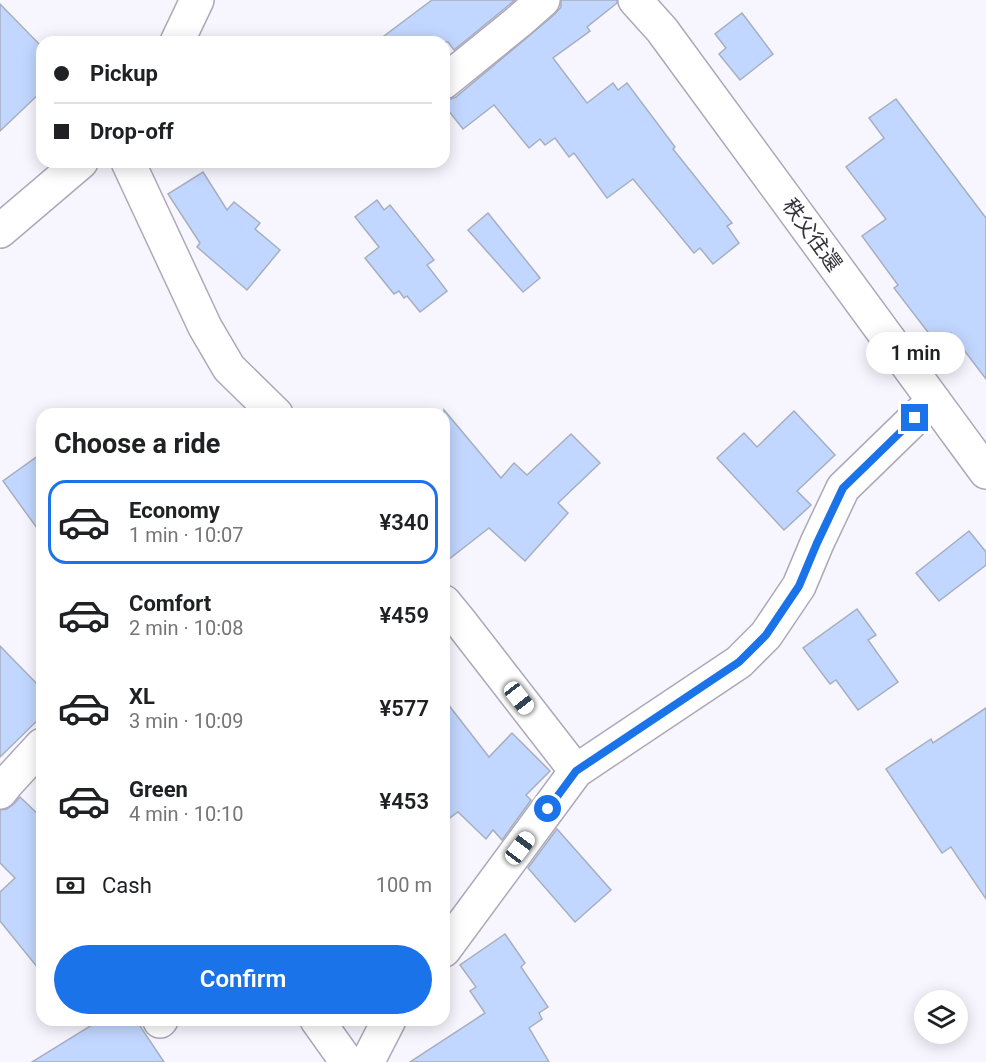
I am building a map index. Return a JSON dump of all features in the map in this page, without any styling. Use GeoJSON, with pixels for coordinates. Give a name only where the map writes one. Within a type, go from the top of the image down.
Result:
{"type":"FeatureCollection","features":[{"type":"Feature","properties":{"kind":"main road"},"geometry":{"type":"LineString","coordinates":[[180,36],[197,0]]}},
{"type":"Feature","properties":{"kind":"main road"},"geometry":{"type":"LineString","coordinates":[[450,77],[543,0]]}},
{"type":"Feature","properties":{"kind":"main road","name":"秩父往還"},"geometry":{"type":"LineString","coordinates":[[635,0],[662,30],[986,472]]}},
{"type":"Feature","properties":{"kind":"main road"},"geometry":{"type":"LineString","coordinates":[[0,231],[74,168]]}},
{"type":"Feature","properties":{"kind":"main road"},"geometry":{"type":"LineString","coordinates":[[131,168],[205,327],[229,368],[270,408]]}},
{"type":"Feature","properties":{"kind":"main road"},"geometry":{"type":"LineString","coordinates":[[450,942],[576,771],[739,662],[766,635],[799,586],[843,488],[934,401]]}},
{"type":"Feature","properties":{"kind":"main road"},"geometry":{"type":"LineString","coordinates":[[450,622],[576,771]]}},
{"type":"Feature","properties":{"kind":"main road"},"geometry":{"type":"LineString","coordinates":[[0,792],[36,752]]}},
{"type":"Feature","properties":{"kind":"main road"},"geometry":{"type":"LineString","coordinates":[[321,1026],[347,1062]]}},
{"type":"Feature","properties":{"kind":"main road"},"geometry":{"type":"LineString","coordinates":[[369,1062],[386,1026]]}},
{"type":"Feature","properties":{"kind":"building"},"geometry":{"type":"Polygon","coordinates":[[[432,0],[515,0],[454,50],[450,45],[450,36],[384,36],[432,0]]]}},
{"type":"Feature","properties":{"kind":"building"},"geometry":{"type":"Polygon","coordinates":[[[561,0],[617,0],[617,3],[587,27],[590,31],[553,58],[587,103],[613,83],[618,90],[627,83],[675,147],[673,149],[732,223],[727,226],[739,243],[713,264],[700,248],[694,253],[633,179],[607,198],[574,153],[569,157],[555,138],[545,145],[540,139],[529,148],[494,105],[463,129],[450,113],[450,99],[456,97],[561,7],[561,0]]]}},
{"type":"Feature","properties":{"kind":"building"},"geometry":{"type":"Polygon","coordinates":[[[0,4],[36,41],[36,97],[0,131],[0,4]]]}},
{"type":"Feature","properties":{"kind":"building"},"geometry":{"type":"Polygon","coordinates":[[[742,13],[773,54],[740,80],[719,54],[726,48],[715,34],[742,13]]]}},
{"type":"Feature","properties":{"kind":"building"},"geometry":{"type":"Polygon","coordinates":[[[896,99],[986,218],[986,379],[951,333],[937,344],[894,288],[898,285],[862,236],[886,219],[846,167],[884,138],[869,118],[896,99]]]}},
{"type":"Feature","properties":{"kind":"building"},"geometry":{"type":"Polygon","coordinates":[[[203,172],[227,210],[234,202],[260,223],[255,229],[280,250],[247,290],[197,247],[200,243],[168,194],[203,172]]]}},
{"type":"Feature","properties":{"kind":"building"},"geometry":{"type":"Polygon","coordinates":[[[377,200],[384,210],[390,205],[434,260],[427,265],[447,291],[420,312],[407,296],[404,298],[399,291],[394,294],[365,258],[379,247],[355,217],[377,200]]]}},
{"type":"Feature","properties":{"kind":"building"},"geometry":{"type":"Polygon","coordinates":[[[488,213],[540,278],[523,292],[468,230],[488,213]]]}},
{"type":"Feature","properties":{"kind":"building"},"geometry":{"type":"Polygon","coordinates":[[[794,411],[835,455],[797,491],[811,505],[784,530],[717,458],[744,433],[757,447],[794,411]]]}},
{"type":"Feature","properties":{"kind":"building"},"geometry":{"type":"Polygon","coordinates":[[[450,417],[501,478],[514,463],[527,475],[571,434],[600,463],[558,503],[568,513],[525,561],[489,528],[450,558],[450,417]]]}},
{"type":"Feature","properties":{"kind":"building"},"geometry":{"type":"Polygon","coordinates":[[[36,457],[36,527],[3,481],[36,457]]]}},
{"type":"Feature","properties":{"kind":"building"},"geometry":{"type":"Polygon","coordinates":[[[969,531],[986,552],[986,565],[939,601],[916,573],[969,531]]]}},
{"type":"Feature","properties":{"kind":"building"},"geometry":{"type":"Polygon","coordinates":[[[857,609],[876,635],[868,640],[898,682],[858,710],[836,680],[830,684],[803,648],[857,609]]]}},
{"type":"Feature","properties":{"kind":"building"},"geometry":{"type":"Polygon","coordinates":[[[0,646],[36,683],[36,722],[0,757],[0,646]]]}},
{"type":"Feature","properties":{"kind":"building"},"geometry":{"type":"Polygon","coordinates":[[[450,707],[489,757],[512,733],[550,771],[526,795],[531,800],[502,840],[493,830],[486,839],[458,812],[450,818],[450,707]]]}},
{"type":"Feature","properties":{"kind":"building"},"geometry":{"type":"Polygon","coordinates":[[[986,708],[986,899],[951,847],[942,853],[886,769],[931,739],[933,743],[986,708]]]}},
{"type":"Feature","properties":{"kind":"building"},"geometry":{"type":"Polygon","coordinates":[[[20,797],[36,812],[36,966],[0,921],[0,892],[15,878],[0,863],[0,810],[7,809],[20,797]]]}},
{"type":"Feature","properties":{"kind":"building"},"geometry":{"type":"Polygon","coordinates":[[[557,829],[611,890],[575,922],[528,868],[557,829]]]}},
{"type":"Feature","properties":{"kind":"building"},"geometry":{"type":"Polygon","coordinates":[[[505,934],[525,963],[521,967],[548,1007],[539,1013],[542,1019],[529,1028],[549,1062],[410,1062],[485,1013],[470,991],[476,987],[460,965],[505,934]]]}},
{"type":"Feature","properties":{"kind":"building"},"geometry":{"type":"Polygon","coordinates":[[[90,1026],[140,1026],[164,1062],[32,1062],[90,1026]]]}},
{"type":"Feature","properties":{"kind":"route"},"geometry":{"type":"LineString","coordinates":[[548,809],[576,771],[739,662],[766,635],[799,586],[843,488],[915,418]]}}]}
